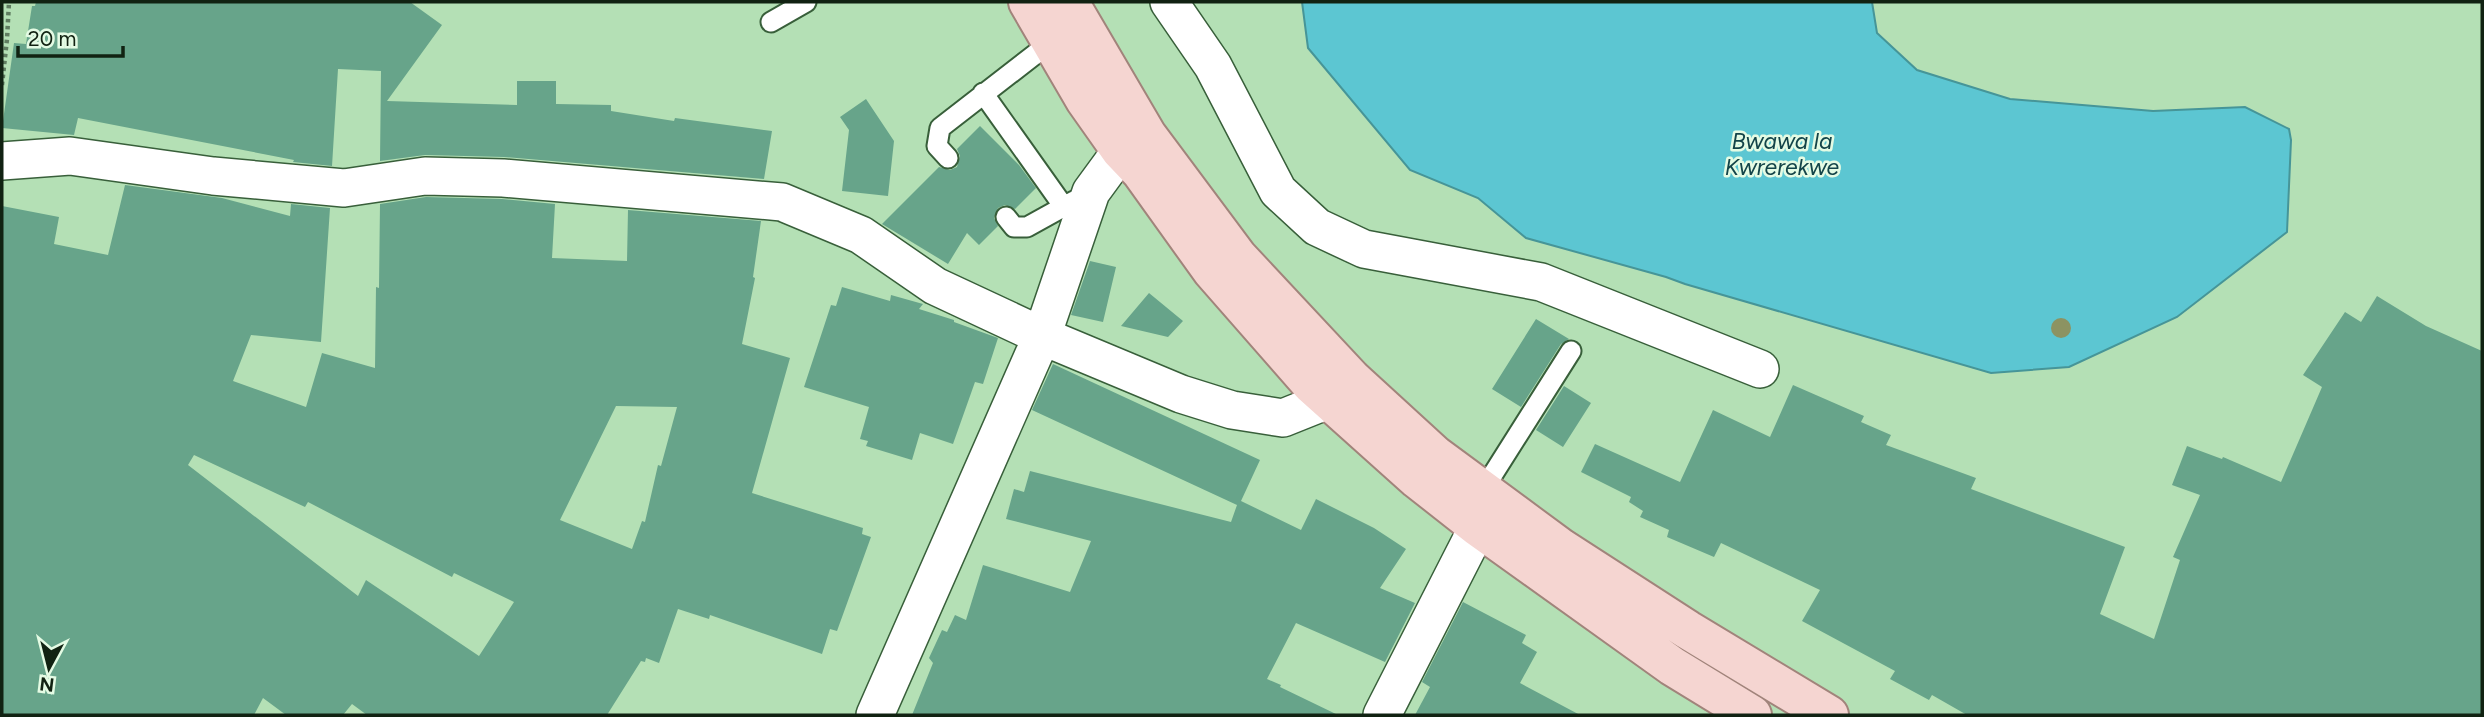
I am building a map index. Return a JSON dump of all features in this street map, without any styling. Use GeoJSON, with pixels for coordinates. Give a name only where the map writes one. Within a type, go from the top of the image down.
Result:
{"type":"FeatureCollection","features":[{"type":"Feature","properties":{"kind":"main road"},"geometry":{"type":"LineString","coordinates":[[1028,2],[1085,100],[1134,143]]}},
{"type":"Feature","properties":{"kind":"main road"},"geometry":{"type":"LineString","coordinates":[[1069,2],[1134,143],[1141,172],[1212,271],[1311,384],[1340,389],[1417,480],[1486,506],[1560,548],[1688,630],[1829,715]]}},
{"type":"Feature","properties":{"kind":"main road"},"geometry":{"type":"LineString","coordinates":[[1486,506],[1672,666],[1708,704],[1752,715]]}},
{"type":"Feature","properties":{"kind":"street"},"geometry":{"type":"LineString","coordinates":[[1169,2],[1213,66],[1278,191],[1317,227],[1364,249],[1541,282],[1760,369]]}},
{"type":"Feature","properties":{"kind":"street"},"geometry":{"type":"LineString","coordinates":[[875,715],[1042,336],[1077,200],[1134,143]]}},
{"type":"Feature","properties":{"kind":"street"},"geometry":{"type":"LineString","coordinates":[[2,161],[70,156],[213,176],[344,188],[425,177],[503,178],[782,202],[861,235],[935,286],[1042,336],[1181,394],[1231,410],[1283,418],[1340,389]]}},
{"type":"Feature","properties":{"kind":"street"},"geometry":{"type":"LineString","coordinates":[[1382,715],[1486,506]]}},
{"type":"Feature","properties":{"kind":"lane"},"geometry":{"type":"LineString","coordinates":[[771,22],[806,2]]}},
{"type":"Feature","properties":{"kind":"lane"},"geometry":{"type":"LineString","coordinates":[[948,158],[937,146],[940,128],[1051,42]]}},
{"type":"Feature","properties":{"kind":"lane"},"geometry":{"type":"LineString","coordinates":[[983,93],[1077,200],[1027,227],[1014,227],[1006,217]]}},
{"type":"Feature","properties":{"kind":"lane"},"geometry":{"type":"LineString","coordinates":[[1486,506],[1571,351]]}},
{"type":"Feature","properties":{"kind":"path"},"geometry":{"type":"LineString","coordinates":[[2,85],[9,2]]}},
{"type":"Feature","properties":{"kind":"water","name":"Bwawa la Kwrerekwe"},"geometry":{"type":"Polygon","coordinates":[[[1302,2],[1872,2],[1877,33],[1917,70],[2010,99],[2153,111],[2245,107],[2289,129],[2291,140],[2287,232],[2177,317],[2069,367],[1991,373],[1526,238],[1478,198],[1410,170],[1308,48],[1302,2]]]}},
{"type":"Feature","properties":{"kind":"building"},"geometry":{"type":"Polygon","coordinates":[[[36,2],[410,2],[442,25],[387,101],[517,105],[517,81],[556,81],[556,104],[611,105],[611,111],[674,121],[675,118],[772,131],[764,179],[504,157],[425,155],[380,161],[381,71],[338,69],[332,166],[293,162],[294,160],[78,118],[74,135],[2,128],[14,43],[26,44],[32,6],[35,6],[36,2]]]}},
{"type":"Feature","properties":{"kind":"building"},"geometry":{"type":"Polygon","coordinates":[[[866,99],[894,141],[888,196],[842,191],[849,130],[840,117],[866,99]]]}},
{"type":"Feature","properties":{"kind":"building"},"geometry":{"type":"Polygon","coordinates":[[[980,126],[1019,165],[1036,188],[1015,209],[1005,205],[998,208],[994,218],[998,226],[979,245],[967,233],[948,264],[882,224],[939,167],[950,170],[957,167],[960,156],[957,149],[980,126]]]}},
{"type":"Feature","properties":{"kind":"building"},"geometry":{"type":"Polygon","coordinates":[[[125,185],[222,198],[290,216],[291,204],[330,208],[321,342],[251,335],[233,381],[306,407],[322,353],[375,368],[380,204],[426,197],[502,199],[555,204],[552,258],[627,261],[628,210],[761,221],[755,278],[742,344],[790,358],[752,493],[863,528],[862,534],[871,537],[837,631],[830,629],[822,654],[710,615],[709,619],[678,609],[659,663],[646,658],[645,662],[641,661],[607,715],[367,715],[352,704],[343,715],[286,715],[263,698],[254,715],[2,715],[2,206],[59,217],[54,244],[108,255],[125,185]],[[616,406],[560,520],[632,549],[642,521],[645,522],[658,465],[661,466],[677,407],[616,406]],[[194,455],[188,465],[358,596],[366,580],[479,656],[514,602],[454,573],[452,577],[308,502],[305,507],[194,455]]]}},
{"type":"Feature","properties":{"kind":"building"},"geometry":{"type":"Polygon","coordinates":[[[1090,261],[1116,267],[1103,322],[1071,315],[1090,261]]]}},
{"type":"Feature","properties":{"kind":"building"},"geometry":{"type":"Polygon","coordinates":[[[842,287],[890,301],[891,295],[923,304],[919,309],[998,338],[983,384],[975,382],[953,444],[920,433],[912,460],[866,446],[868,441],[860,439],[869,407],[804,387],[831,305],[836,306],[842,287]]]}},
{"type":"Feature","properties":{"kind":"building"},"geometry":{"type":"Polygon","coordinates":[[[1149,293],[1183,321],[1168,337],[1121,326],[1149,293]]]}},
{"type":"Feature","properties":{"kind":"building"},"geometry":{"type":"Polygon","coordinates":[[[2377,296],[2426,326],[2482,351],[2482,715],[1967,715],[1932,695],[1929,700],[1890,679],[1895,671],[1802,621],[1820,590],[1721,543],[1714,557],[1667,537],[1669,530],[1640,517],[1643,511],[1629,502],[1631,497],[1581,472],[1595,444],[1680,482],[1713,410],[1770,437],[1793,385],[1864,416],[1861,422],[1891,435],[1886,445],[1976,478],[1971,489],[2125,547],[2100,614],[2154,639],[2180,560],[2173,557],[2200,495],[2172,485],[2187,446],[2222,459],[2223,457],[2281,482],[2322,387],[2303,375],[2345,312],[2361,322],[2377,296]]]}},
{"type":"Feature","properties":{"kind":"building"},"geometry":{"type":"Polygon","coordinates":[[[1536,319],[1569,339],[1561,344],[1521,407],[1492,389],[1536,319]]]}},
{"type":"Feature","properties":{"kind":"building"},"geometry":{"type":"Polygon","coordinates":[[[1053,364],[1260,460],[1241,501],[1301,530],[1316,499],[1374,528],[1406,549],[1380,588],[1415,603],[1385,662],[1296,623],[1267,679],[1338,715],[912,715],[933,663],[929,658],[942,630],[947,632],[955,615],[966,620],[983,565],[1070,592],[1091,541],[1006,519],[1014,489],[1024,492],[1030,471],[1231,522],[1237,505],[1032,410],[1053,364]]]}},
{"type":"Feature","properties":{"kind":"building"},"geometry":{"type":"Polygon","coordinates":[[[1564,386],[1591,403],[1563,447],[1536,430],[1564,386]]]}},
{"type":"Feature","properties":{"kind":"building"},"geometry":{"type":"Polygon","coordinates":[[[1463,602],[1526,635],[1522,643],[1537,652],[1520,683],[1580,715],[1415,715],[1430,687],[1422,682],[1463,602]]]}}]}
